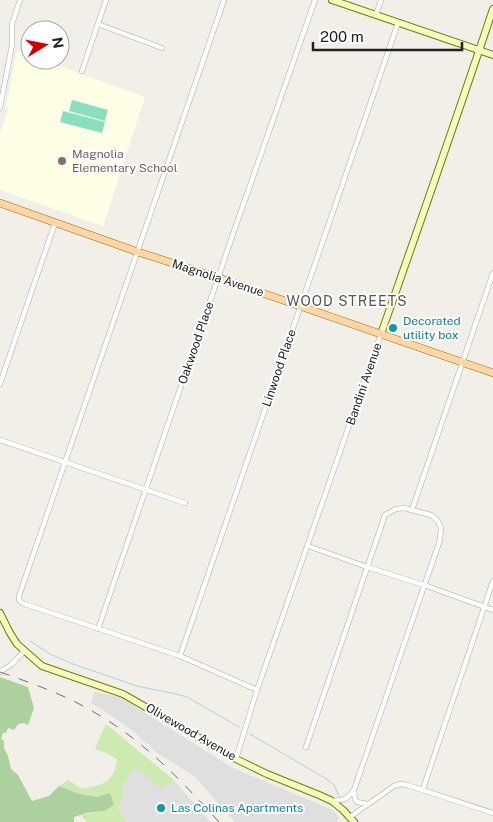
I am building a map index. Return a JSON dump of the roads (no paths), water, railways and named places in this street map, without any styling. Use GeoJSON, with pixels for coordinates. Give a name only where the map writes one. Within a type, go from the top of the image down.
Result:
{"type":"FeatureCollection","features":[{"type":"Feature","properties":{"kind":"main road"},"geometry":{"type":"LineString","coordinates":[[332,0],[493,55]]}},
{"type":"Feature","properties":{"kind":"main road","name":"Bandini Avenue"},"geometry":{"type":"LineString","coordinates":[[381,334],[493,9]]}},
{"type":"Feature","properties":{"kind":"main road","name":"Magnolia Avenue"},"geometry":{"type":"LineString","coordinates":[[0,203],[493,373]]}},
{"type":"Feature","properties":{"kind":"main road","name":"Olivewood Avenue"},"geometry":{"type":"LineString","coordinates":[[0,613],[17,644],[42,666],[124,694],[236,759],[332,801],[352,819]]}},
{"type":"Feature","properties":{"kind":"main road"},"geometry":{"type":"LineString","coordinates":[[344,822],[352,819]]}},
{"type":"Feature","properties":{"kind":"street"},"geometry":{"type":"LineString","coordinates":[[0,108],[12,44],[12,24],[20,0]]}},
{"type":"Feature","properties":{"kind":"street"},"geometry":{"type":"LineString","coordinates":[[82,71],[106,0]]}},
{"type":"Feature","properties":{"kind":"street"},"geometry":{"type":"LineString","coordinates":[[224,0],[64,462],[19,600],[22,603],[180,656],[257,690]]}},
{"type":"Feature","properties":{"kind":"street","name":"Oakwood Place"},"geometry":{"type":"LineString","coordinates":[[98,629],[315,0]]}},
{"type":"Feature","properties":{"kind":"street"},"geometry":{"type":"LineString","coordinates":[[376,15],[382,0]]}},
{"type":"Feature","properties":{"kind":"street","name":"Linwood Place"},"geometry":{"type":"LineString","coordinates":[[180,656],[398,23]]}},
{"type":"Feature","properties":{"kind":"street"},"geometry":{"type":"LineString","coordinates":[[98,24],[162,48]]}},
{"type":"Feature","properties":{"kind":"street"},"geometry":{"type":"LineString","coordinates":[[0,74],[6,76]]}},
{"type":"Feature","properties":{"kind":"street"},"geometry":{"type":"LineString","coordinates":[[0,384],[55,223]]}},
{"type":"Feature","properties":{"kind":"street"},"geometry":{"type":"LineString","coordinates":[[412,510],[493,273]]}},
{"type":"Feature","properties":{"kind":"street","name":"Bandini Avenue"},"geometry":{"type":"LineString","coordinates":[[236,759],[257,690],[381,334]]}},
{"type":"Feature","properties":{"kind":"street"},"geometry":{"type":"LineString","coordinates":[[0,440],[185,503]]}},
{"type":"Feature","properties":{"kind":"street"},"geometry":{"type":"LineString","coordinates":[[306,747],[385,515],[396,509],[404,508],[432,515],[438,521],[441,528],[440,540],[354,790],[348,798],[332,801]]}},
{"type":"Feature","properties":{"kind":"street"},"geometry":{"type":"LineString","coordinates":[[308,546],[493,610]]}},
{"type":"Feature","properties":{"kind":"street"},"geometry":{"type":"LineString","coordinates":[[423,789],[493,581]]}},
{"type":"Feature","properties":{"kind":"street"},"geometry":{"type":"LineString","coordinates":[[0,672],[24,651]]}},
{"type":"Feature","properties":{"kind":"street"},"geometry":{"type":"LineString","coordinates":[[352,819],[367,804],[394,786],[401,784],[423,789],[493,813]]}},
{"type":"Feature","properties":{"kind":"street"},"geometry":{"type":"LineString","coordinates":[[354,790],[357,802],[367,804]]}},
{"type":"Feature","properties":{"kind":"waterway"},"geometry":{"type":"LineString","coordinates":[[30,641],[50,654],[73,664],[137,686],[187,697],[239,727]]}},
{"type":"Feature","properties":{"kind":"waterway"},"geometry":{"type":"LineString","coordinates":[[250,734],[328,780],[334,785],[339,796]]}},
{"type":"Feature","properties":{"kind":"railway"},"geometry":{"type":"LineString","coordinates":[[0,672],[70,699],[128,734],[160,761],[219,822]]}},
{"type":"Feature","properties":{"kind":"place","name":"Magnolia Elementary School"},"geometry":{"type":"Point","coordinates":[62,161]}},
{"type":"Feature","properties":{"kind":"place","name":"Decorated utility box"},"geometry":{"type":"Point","coordinates":[393,328]}},
{"type":"Feature","properties":{"kind":"place","name":"Las Colinas Apartments"},"geometry":{"type":"Point","coordinates":[161,808]}},
{"type":"Feature","properties":{"kind":"district","name":"WOOD STREETS"},"geometry":{"type":"Point","coordinates":[347,301]}}]}
